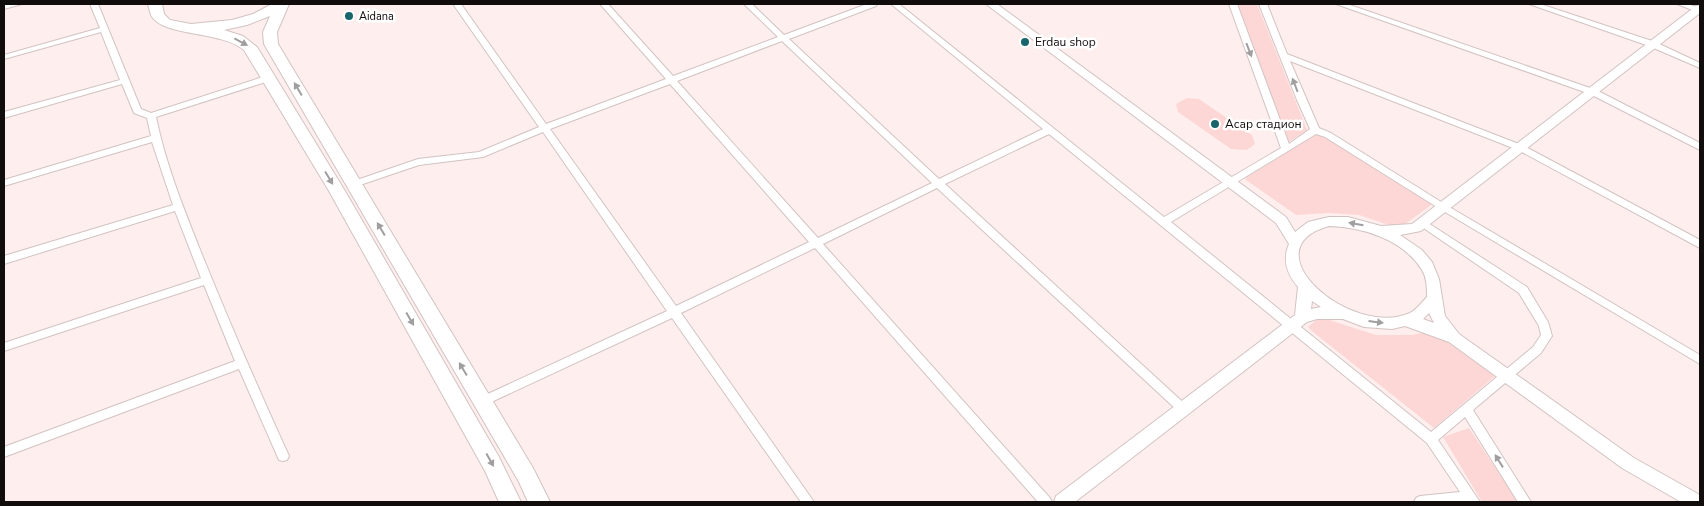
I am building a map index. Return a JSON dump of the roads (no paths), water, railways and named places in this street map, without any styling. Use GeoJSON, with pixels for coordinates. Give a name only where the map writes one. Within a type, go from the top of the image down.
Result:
{"type":"FeatureCollection","features":[{"type":"Feature","properties":{"kind":"highway"},"geometry":{"type":"LineString","coordinates":[[155,4],[156,13],[162,20],[173,25],[195,28],[245,42],[269,78],[337,191],[492,464],[510,502]]}},
{"type":"Feature","properties":{"kind":"highway"},"geometry":{"type":"LineString","coordinates":[[195,28],[218,27],[242,22],[281,4]]}},
{"type":"Feature","properties":{"kind":"highway"},"geometry":{"type":"LineString","coordinates":[[281,4],[270,32],[271,44],[483,401],[526,475],[539,502]]}},
{"type":"Feature","properties":{"kind":"street"},"geometry":{"type":"LineString","coordinates":[[4,7],[18,4]]}},
{"type":"Feature","properties":{"kind":"street"},"geometry":{"type":"LineString","coordinates":[[94,4],[137,112],[151,116],[269,78]]}},
{"type":"Feature","properties":{"kind":"street"},"geometry":{"type":"LineString","coordinates":[[458,4],[808,502]]}},
{"type":"Feature","properties":{"kind":"street"},"geometry":{"type":"LineString","coordinates":[[604,4],[1046,502]]}},
{"type":"Feature","properties":{"kind":"street"},"geometry":{"type":"LineString","coordinates":[[748,4],[937,183],[1182,408]]}},
{"type":"Feature","properties":{"kind":"street"},"geometry":{"type":"LineString","coordinates":[[354,184],[418,162],[480,155],[544,128],[873,4]]}},
{"type":"Feature","properties":{"kind":"street"},"geometry":{"type":"LineString","coordinates":[[895,4],[1164,222],[1297,322],[1431,439],[1472,500]]}},
{"type":"Feature","properties":{"kind":"street"},"geometry":{"type":"LineString","coordinates":[[991,4],[1281,220],[1297,224],[1348,222],[1393,236],[1418,255]]}},
{"type":"Feature","properties":{"kind":"street"},"geometry":{"type":"LineString","coordinates":[[1232,4],[1286,149]]}},
{"type":"Feature","properties":{"kind":"street"},"geometry":{"type":"LineString","coordinates":[[1263,4],[1300,100],[1315,130],[1328,135],[1444,207],[1700,360]]}},
{"type":"Feature","properties":{"kind":"street"},"geometry":{"type":"LineString","coordinates":[[1340,4],[1593,92],[1700,147]]}},
{"type":"Feature","properties":{"kind":"street"},"geometry":{"type":"LineString","coordinates":[[1532,4],[1652,44],[1700,66]]}},
{"type":"Feature","properties":{"kind":"street"},"geometry":{"type":"LineString","coordinates":[[1681,4],[1699,9]]}},
{"type":"Feature","properties":{"kind":"street"},"geometry":{"type":"LineString","coordinates":[[1378,230],[1394,231],[1419,225],[1699,9]]}},
{"type":"Feature","properties":{"kind":"street"},"geometry":{"type":"LineString","coordinates":[[4,57],[104,29]]}},
{"type":"Feature","properties":{"kind":"street"},"geometry":{"type":"LineString","coordinates":[[1284,56],[1521,148],[1700,244]]}},
{"type":"Feature","properties":{"kind":"street"},"geometry":{"type":"LineString","coordinates":[[4,115],[125,81]]}},
{"type":"Feature","properties":{"kind":"street"},"geometry":{"type":"LineString","coordinates":[[151,116],[155,138],[178,207],[241,364],[283,456]]}},
{"type":"Feature","properties":{"kind":"street"},"geometry":{"type":"LineString","coordinates":[[483,401],[674,312],[1050,129]]}},
{"type":"Feature","properties":{"kind":"street"},"geometry":{"type":"LineString","coordinates":[[1164,222],[1310,135],[1315,130]]}},
{"type":"Feature","properties":{"kind":"street"},"geometry":{"type":"LineString","coordinates":[[4,183],[155,138]]}},
{"type":"Feature","properties":{"kind":"street"},"geometry":{"type":"LineString","coordinates":[[4,260],[178,207]]}},
{"type":"Feature","properties":{"kind":"street"},"geometry":{"type":"LineString","coordinates":[[1281,220],[1294,243]]}},
{"type":"Feature","properties":{"kind":"street"},"geometry":{"type":"LineString","coordinates":[[1320,224],[1309,228],[1294,243],[1292,253],[1293,264],[1297,275],[1305,287],[1323,302],[1345,315]]}},
{"type":"Feature","properties":{"kind":"street"},"geometry":{"type":"LineString","coordinates":[[1419,225],[1413,242],[1418,255],[1433,277],[1438,317],[1454,338]]}},
{"type":"Feature","properties":{"kind":"street"},"geometry":{"type":"LineString","coordinates":[[1419,225],[1523,290],[1544,325],[1547,336],[1537,350],[1431,439]]}},
{"type":"Feature","properties":{"kind":"street"},"geometry":{"type":"LineString","coordinates":[[4,347],[207,280]]}},
{"type":"Feature","properties":{"kind":"street"},"geometry":{"type":"LineString","coordinates":[[1297,322],[1305,304],[1305,287]]}},
{"type":"Feature","properties":{"kind":"street"},"geometry":{"type":"LineString","coordinates":[[1409,321],[1420,316],[1429,308],[1435,298]]}},
{"type":"Feature","properties":{"kind":"street"},"geometry":{"type":"LineString","coordinates":[[1062,502],[1182,408],[1297,322],[1317,313],[1345,315],[1378,323],[1409,321],[1454,338],[1628,464],[1696,502]]}},
{"type":"Feature","properties":{"kind":"street"},"geometry":{"type":"LineString","coordinates":[[4,452],[241,364]]}},
{"type":"Feature","properties":{"kind":"street"},"geometry":{"type":"LineString","coordinates":[[1466,409],[1525,502]]}},
{"type":"Feature","properties":{"kind":"street"},"geometry":{"type":"LineString","coordinates":[[1420,502],[1472,500]]}},
{"type":"Feature","properties":{"kind":"place","name":"Aidana"},"geometry":{"type":"Point","coordinates":[349,16]}},
{"type":"Feature","properties":{"kind":"place","name":"Erdau shop"},"geometry":{"type":"Point","coordinates":[1025,42]}},
{"type":"Feature","properties":{"kind":"place","name":"Асар стадион"},"geometry":{"type":"Point","coordinates":[1215,124]}}]}
